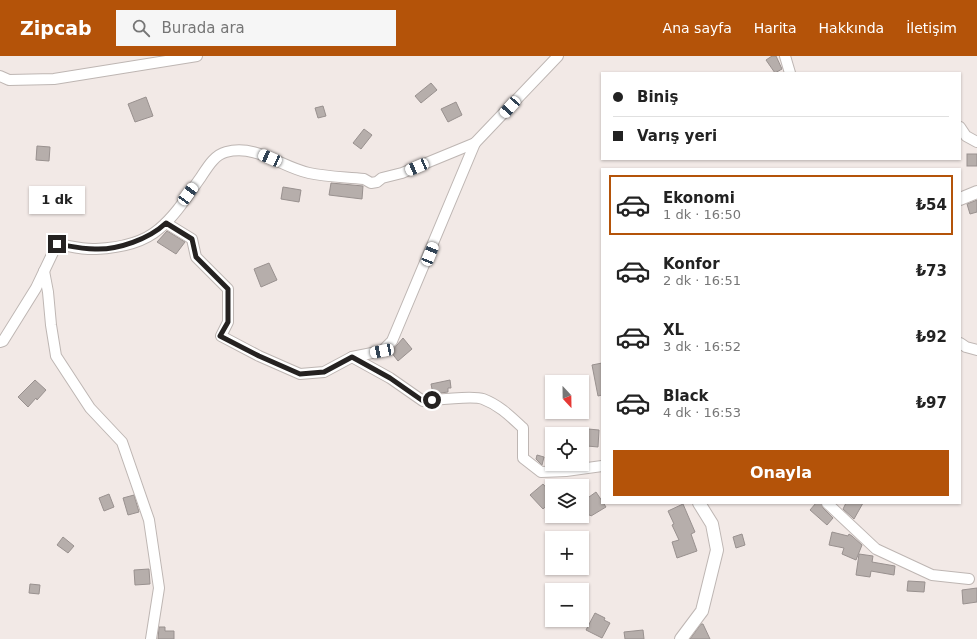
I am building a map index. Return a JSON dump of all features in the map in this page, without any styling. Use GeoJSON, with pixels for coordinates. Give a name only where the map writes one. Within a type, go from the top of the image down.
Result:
{"type":"FeatureCollection","features":[{"type":"Feature","properties":{"kind":"main road"},"geometry":{"type":"LineString","coordinates":[[961,199],[977,192]]}},
{"type":"Feature","properties":{"kind":"main road"},"geometry":{"type":"LineString","coordinates":[[681,639],[702,611],[717,550],[712,524],[700,504]]}},
{"type":"Feature","properties":{"kind":"street"},"geometry":{"type":"LineString","coordinates":[[0,76],[9,80],[54,79],[197,56]]}},
{"type":"Feature","properties":{"kind":"street"},"geometry":{"type":"LineString","coordinates":[[166,223],[192,239],[196,257],[228,289],[228,322],[220,336],[259,356],[300,374],[324,372],[352,357],[382,351],[392,341],[475,142],[558,56]]}},
{"type":"Feature","properties":{"kind":"street"},"geometry":{"type":"LineString","coordinates":[[785,56],[790,72]]}},
{"type":"Feature","properties":{"kind":"street"},"geometry":{"type":"LineString","coordinates":[[961,128],[966,136],[977,142]]}},
{"type":"Feature","properties":{"kind":"street"},"geometry":{"type":"LineString","coordinates":[[0,342],[3,341],[36,288],[57,244],[95,249],[115,247],[141,240],[158,230],[172,217],[213,160],[225,152],[245,150],[256,152],[296,169],[310,173],[364,180],[371,183],[378,182],[382,178],[402,173],[475,142]]}},
{"type":"Feature","properties":{"kind":"street"},"geometry":{"type":"LineString","coordinates":[[44,271],[56,356],[90,408],[122,442],[149,520],[159,588],[151,639]]}},
{"type":"Feature","properties":{"kind":"street"},"geometry":{"type":"LineString","coordinates":[[961,344],[966,347],[977,350]]}},
{"type":"Feature","properties":{"kind":"street"},"geometry":{"type":"LineString","coordinates":[[352,357],[390,378],[423,401],[481,398],[502,408],[523,428],[523,458],[541,472],[566,472],[601,466]]}},
{"type":"Feature","properties":{"kind":"street"},"geometry":{"type":"LineString","coordinates":[[828,504],[876,549],[932,575],[969,579]]}},
{"type":"Feature","properties":{"kind":"building"},"geometry":{"type":"Polygon","coordinates":[[[772,56],[776,56],[782,69],[774,72],[766,60],[772,56]]]}},
{"type":"Feature","properties":{"kind":"building"},"geometry":{"type":"Polygon","coordinates":[[[431,83],[437,90],[421,103],[415,96],[431,83]]]}},
{"type":"Feature","properties":{"kind":"building"},"geometry":{"type":"Polygon","coordinates":[[[146,97],[153,116],[135,122],[128,104],[146,97]]]}},
{"type":"Feature","properties":{"kind":"building"},"geometry":{"type":"Polygon","coordinates":[[[456,102],[462,115],[448,122],[441,109],[456,102]]]}},
{"type":"Feature","properties":{"kind":"building"},"geometry":{"type":"Polygon","coordinates":[[[323,106],[326,116],[318,118],[315,108],[323,106]]]}},
{"type":"Feature","properties":{"kind":"building"},"geometry":{"type":"Polygon","coordinates":[[[364,129],[372,135],[361,149],[353,143],[364,129]]]}},
{"type":"Feature","properties":{"kind":"building"},"geometry":{"type":"Polygon","coordinates":[[[37,146],[50,147],[49,161],[36,160],[37,146]]]}},
{"type":"Feature","properties":{"kind":"building"},"geometry":{"type":"Polygon","coordinates":[[[967,154],[977,154],[977,166],[967,166],[967,154]]]}},
{"type":"Feature","properties":{"kind":"building"},"geometry":{"type":"Polygon","coordinates":[[[331,183],[363,186],[362,199],[329,195],[331,183]]]}},
{"type":"Feature","properties":{"kind":"building"},"geometry":{"type":"Polygon","coordinates":[[[283,187],[301,190],[299,202],[281,199],[283,187]]]}},
{"type":"Feature","properties":{"kind":"building"},"geometry":{"type":"Polygon","coordinates":[[[977,200],[977,212],[970,214],[967,204],[977,200]]]}},
{"type":"Feature","properties":{"kind":"building"},"geometry":{"type":"Polygon","coordinates":[[[167,231],[185,242],[176,254],[157,242],[167,231]]]}},
{"type":"Feature","properties":{"kind":"building"},"geometry":{"type":"Polygon","coordinates":[[[269,263],[277,280],[261,287],[254,269],[269,263]]]}},
{"type":"Feature","properties":{"kind":"building"},"geometry":{"type":"Polygon","coordinates":[[[403,338],[412,349],[398,361],[391,352],[403,338]]]}},
{"type":"Feature","properties":{"kind":"building"},"geometry":{"type":"Polygon","coordinates":[[[601,363],[601,395],[598,396],[592,365],[601,363]]]}},
{"type":"Feature","properties":{"kind":"building"},"geometry":{"type":"Polygon","coordinates":[[[35,380],[46,390],[28,407],[18,397],[35,380]]]}},
{"type":"Feature","properties":{"kind":"building"},"geometry":{"type":"Polygon","coordinates":[[[450,380],[451,388],[448,388],[448,392],[433,394],[431,384],[450,380]]]}},
{"type":"Feature","properties":{"kind":"building"},"geometry":{"type":"Polygon","coordinates":[[[589,429],[599,430],[598,447],[589,446],[589,429]]]}},
{"type":"Feature","properties":{"kind":"building"},"geometry":{"type":"Polygon","coordinates":[[[537,455],[544,457],[542,465],[536,459],[537,455]]]}},
{"type":"Feature","properties":{"kind":"building"},"geometry":{"type":"Polygon","coordinates":[[[543,484],[545,486],[545,507],[543,509],[530,495],[543,484]]]}},
{"type":"Feature","properties":{"kind":"building"},"geometry":{"type":"Polygon","coordinates":[[[596,492],[601,500],[601,504],[604,504],[606,507],[591,516],[589,497],[596,492]]]}},
{"type":"Feature","properties":{"kind":"building"},"geometry":{"type":"Polygon","coordinates":[[[109,494],[114,507],[104,511],[99,498],[109,494]]]}},
{"type":"Feature","properties":{"kind":"building"},"geometry":{"type":"Polygon","coordinates":[[[134,495],[139,512],[128,515],[123,498],[134,495]]]}},
{"type":"Feature","properties":{"kind":"building"},"geometry":{"type":"Polygon","coordinates":[[[683,504],[695,532],[691,534],[697,551],[677,558],[672,542],[679,540],[672,525],[674,524],[668,511],[683,504]]]}},
{"type":"Feature","properties":{"kind":"building"},"geometry":{"type":"Polygon","coordinates":[[[815,504],[821,504],[823,508],[833,518],[827,525],[810,510],[815,504]]]}},
{"type":"Feature","properties":{"kind":"building"},"geometry":{"type":"Polygon","coordinates":[[[846,504],[862,504],[854,519],[843,509],[846,504]]]}},
{"type":"Feature","properties":{"kind":"building"},"geometry":{"type":"Polygon","coordinates":[[[832,532],[848,536],[849,534],[862,545],[856,560],[842,554],[844,548],[829,545],[832,532]]]}},
{"type":"Feature","properties":{"kind":"building"},"geometry":{"type":"Polygon","coordinates":[[[742,534],[745,545],[736,548],[733,537],[742,534]]]}},
{"type":"Feature","properties":{"kind":"building"},"geometry":{"type":"Polygon","coordinates":[[[63,537],[74,546],[68,553],[57,545],[63,537]]]}},
{"type":"Feature","properties":{"kind":"building"},"geometry":{"type":"Polygon","coordinates":[[[859,554],[873,556],[872,562],[895,566],[894,575],[871,571],[870,577],[856,575],[859,554]]]}},
{"type":"Feature","properties":{"kind":"building"},"geometry":{"type":"Polygon","coordinates":[[[149,569],[150,584],[135,585],[134,570],[149,569]]]}},
{"type":"Feature","properties":{"kind":"building"},"geometry":{"type":"Polygon","coordinates":[[[908,581],[925,582],[924,592],[907,591],[908,581]]]}},
{"type":"Feature","properties":{"kind":"building"},"geometry":{"type":"Polygon","coordinates":[[[30,584],[40,585],[39,594],[29,593],[30,584]]]}},
{"type":"Feature","properties":{"kind":"building"},"geometry":{"type":"Polygon","coordinates":[[[977,588],[977,602],[963,604],[962,590],[977,588]]]}},
{"type":"Feature","properties":{"kind":"building"},"geometry":{"type":"Polygon","coordinates":[[[595,613],[605,618],[604,620],[610,623],[602,638],[586,630],[589,627],[595,613]]]}},
{"type":"Feature","properties":{"kind":"building"},"geometry":{"type":"Polygon","coordinates":[[[701,624],[703,624],[710,639],[690,639],[701,624]]]}},
{"type":"Feature","properties":{"kind":"building"},"geometry":{"type":"Polygon","coordinates":[[[159,627],[165,627],[165,631],[174,631],[174,639],[158,639],[159,627]]]}},
{"type":"Feature","properties":{"kind":"building"},"geometry":{"type":"Polygon","coordinates":[[[643,630],[644,639],[625,639],[624,632],[643,630]]]}},
{"type":"Feature","properties":{"kind":"route"},"geometry":{"type":"LineString","coordinates":[[57,244],[95,249],[115,247],[141,240],[158,230],[166,223],[192,239],[196,257],[228,289],[228,322],[220,336],[259,356],[300,374],[324,372],[352,357],[390,378],[423,401],[432,400]]}}]}
